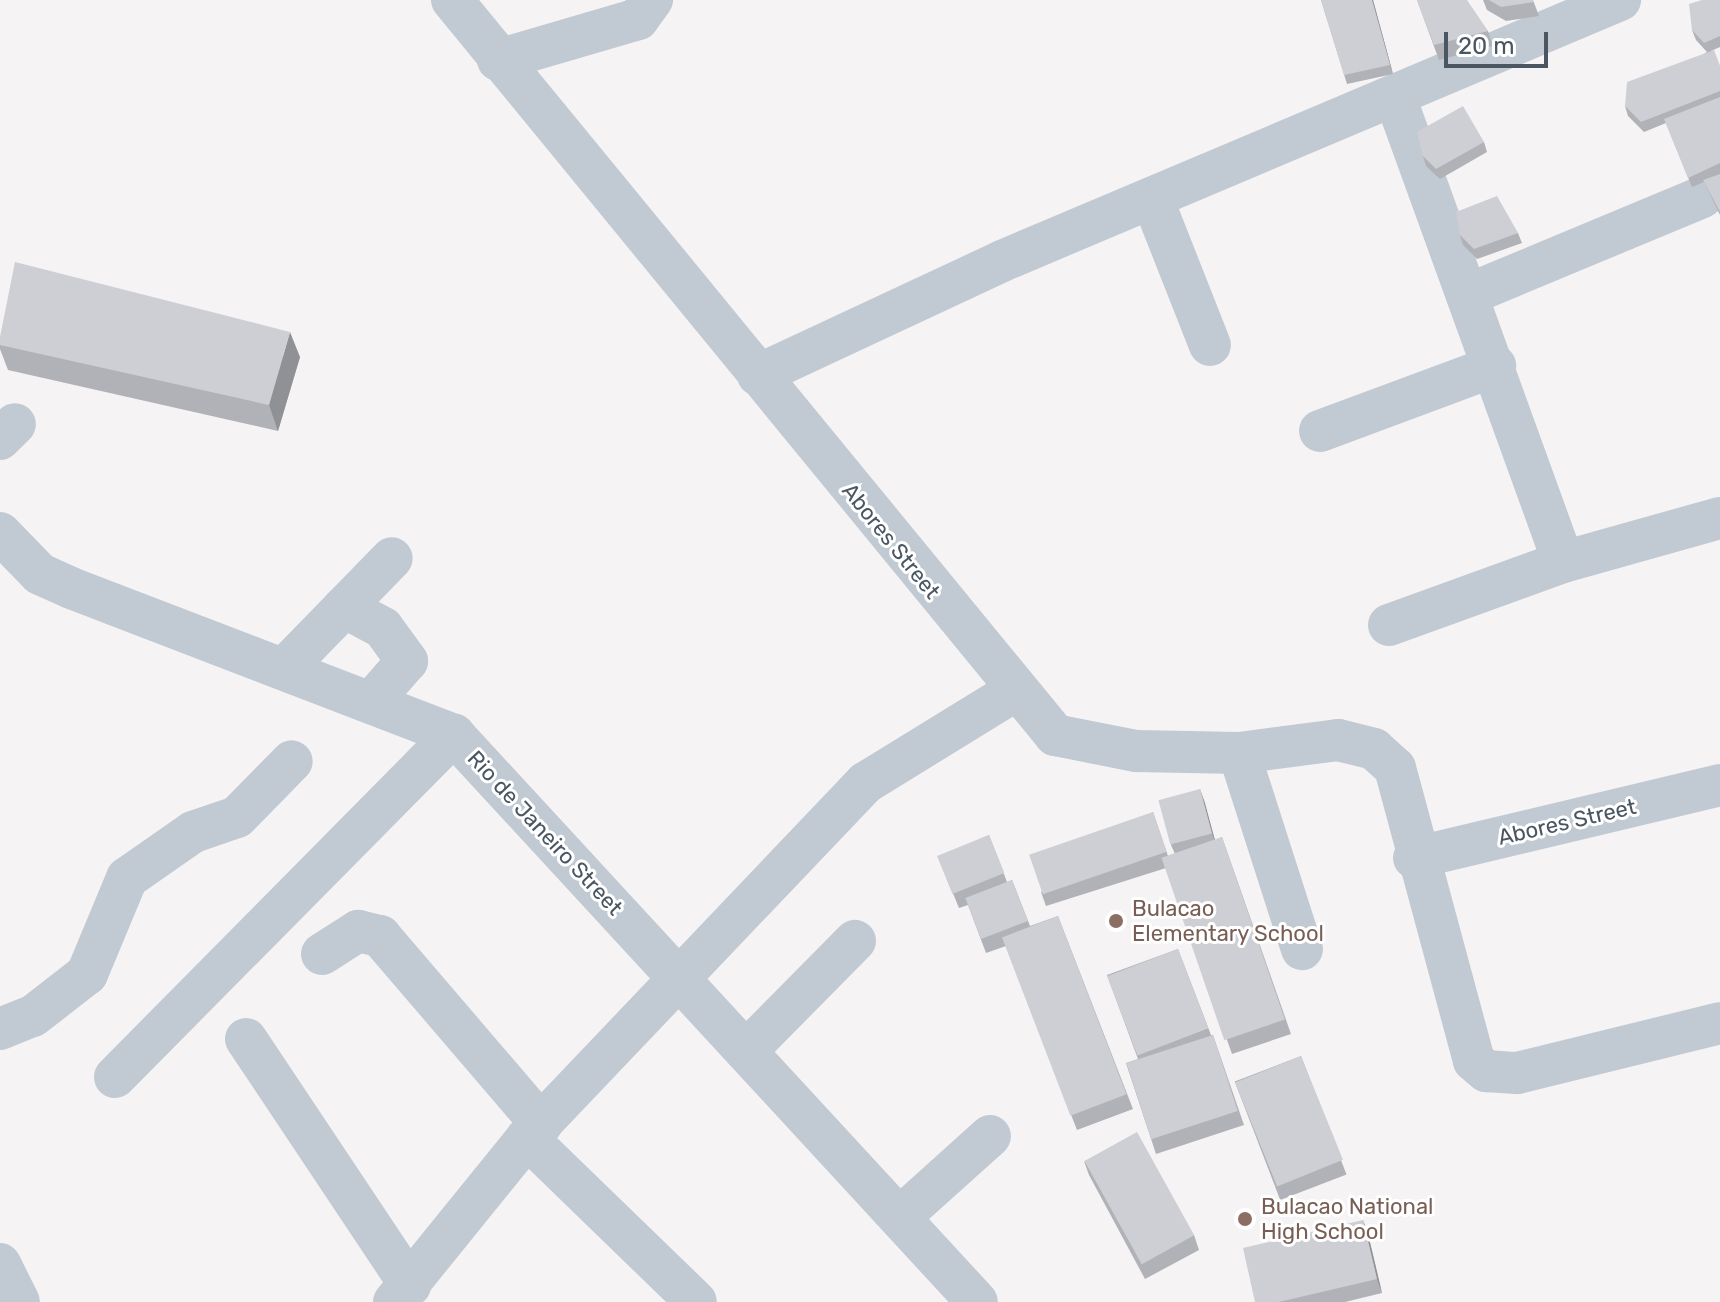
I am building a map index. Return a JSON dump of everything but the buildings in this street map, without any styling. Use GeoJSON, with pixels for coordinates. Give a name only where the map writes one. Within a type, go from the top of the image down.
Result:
{"type":"FeatureCollection","features":[{"type":"Feature","properties":{"kind":"street","name":"Abores Street"},"geometry":{"type":"LineString","coordinates":[[452,0],[1013,692],[1055,735],[1136,751],[1239,753],[1338,740],[1374,749],[1395,768],[1414,858],[1474,1061],[1486,1071],[1517,1073],[1720,1023]]}},
{"type":"Feature","properties":{"kind":"street"},"geometry":{"type":"LineString","coordinates":[[498,60],[638,19],[652,0]]}},
{"type":"Feature","properties":{"kind":"street"},"geometry":{"type":"LineString","coordinates":[[758,375],[1152,198],[1620,0]]}},
{"type":"Feature","properties":{"kind":"street"},"geometry":{"type":"LineString","coordinates":[[1395,97],[1495,366],[1563,562]]}},
{"type":"Feature","properties":{"kind":"street"},"geometry":{"type":"LineString","coordinates":[[1467,295],[1702,197]]}},
{"type":"Feature","properties":{"kind":"street"},"geometry":{"type":"LineString","coordinates":[[1152,198],[1210,345]]}},
{"type":"Feature","properties":{"kind":"street"},"geometry":{"type":"LineString","coordinates":[[1320,431],[1495,366]]}},
{"type":"Feature","properties":{"kind":"street"},"geometry":{"type":"LineString","coordinates":[[1389,625],[1563,562],[1720,518]]}},
{"type":"Feature","properties":{"kind":"street","name":"Rio de Janeiro Street"},"geometry":{"type":"LineString","coordinates":[[0,533],[40,574],[373,700],[454,735],[977,1302]]}},
{"type":"Feature","properties":{"kind":"street"},"geometry":{"type":"LineString","coordinates":[[285,668],[392,558]]}},
{"type":"Feature","properties":{"kind":"street"},"geometry":{"type":"LineString","coordinates":[[344,607],[383,628],[407,661],[373,700]]}},
{"type":"Feature","properties":{"kind":"street"},"geometry":{"type":"LineString","coordinates":[[246,1039],[402,1294],[534,1131],[681,981],[865,783],[1013,692]]}},
{"type":"Feature","properties":{"kind":"street"},"geometry":{"type":"LineString","coordinates":[[115,1077],[454,735]]}},
{"type":"Feature","properties":{"kind":"street"},"geometry":{"type":"LineString","coordinates":[[1239,753],[1302,949]]}},
{"type":"Feature","properties":{"kind":"street"},"geometry":{"type":"LineString","coordinates":[[0,1029],[33,1016],[87,974],[127,878],[193,832],[237,817],[292,761]]}},
{"type":"Feature","properties":{"kind":"street","name":"Abores Street"},"geometry":{"type":"LineString","coordinates":[[1414,858],[1720,785]]}},
{"type":"Feature","properties":{"kind":"street"},"geometry":{"type":"LineString","coordinates":[[322,954],[358,931],[380,936],[534,1131],[696,1302]]}},
{"type":"Feature","properties":{"kind":"street"},"geometry":{"type":"LineString","coordinates":[[746,1051],[855,941]]}},
{"type":"Feature","properties":{"kind":"street"},"geometry":{"type":"LineString","coordinates":[[900,1217],[990,1136]]}},
{"type":"Feature","properties":{"kind":"street"},"geometry":{"type":"LineString","coordinates":[[0,1264],[19,1302]]}},
{"type":"Feature","properties":{"kind":"place","name":"Bulacao Elementary School"},"geometry":{"type":"Point","coordinates":[1116,921]}},
{"type":"Feature","properties":{"kind":"place","name":"Bulacao National High School"},"geometry":{"type":"Point","coordinates":[1245,1219]}}]}
